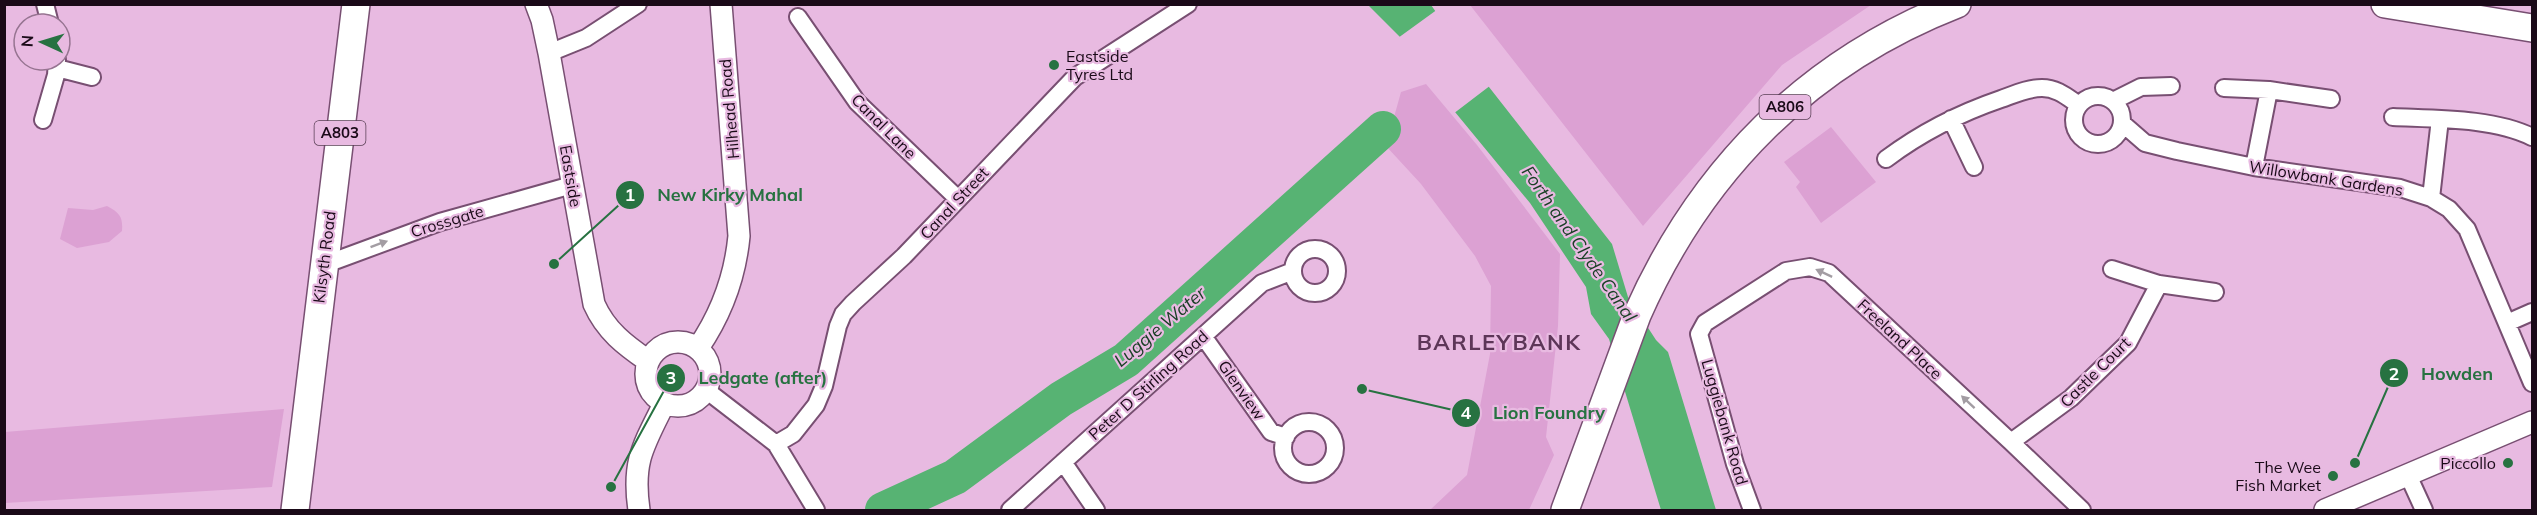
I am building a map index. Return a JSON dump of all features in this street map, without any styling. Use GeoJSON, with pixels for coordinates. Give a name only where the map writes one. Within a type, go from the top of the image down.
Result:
{"type":"FeatureCollection","features":[{"type":"Feature","properties":{"kind":"main road","name":"Kilsyth Road"},"geometry":{"type":"LineString","coordinates":[[295,510],[356,4]]}},
{"type":"Feature","properties":{"kind":"main road","name":"A806"},"geometry":{"type":"LineString","coordinates":[[1564,510],[1637,315],[1680,231],[1721,173],[1783,108],[1832,70],[1873,44],[1957,4]]}},
{"type":"Feature","properties":{"kind":"main road"},"geometry":{"type":"LineString","coordinates":[[2385,4],[2532,28]]}},
{"type":"Feature","properties":{"kind":"street","name":"Eastside"},"geometry":{"type":"LineString","coordinates":[[536,4],[543,20],[590,286],[599,315],[610,332],[648,361]]}},
{"type":"Feature","properties":{"kind":"street"},"geometry":{"type":"LineString","coordinates":[[549,53],[586,38],[638,4]]}},
{"type":"Feature","properties":{"kind":"street","name":"Hilhead Road"},"geometry":{"type":"LineString","coordinates":[[698,348],[712,329],[725,303],[736,265],[739,236],[721,4]]}},
{"type":"Feature","properties":{"kind":"street","name":"Canal Street"},"geometry":{"type":"LineString","coordinates":[[776,444],[793,434],[816,405],[824,386],[843,314],[904,256],[1075,77],[1188,4]]}},
{"type":"Feature","properties":{"kind":"street","name":"Canal Lane"},"geometry":{"type":"LineString","coordinates":[[798,17],[857,102],[957,198]]}},
{"type":"Feature","properties":{"kind":"street"},"geometry":{"type":"LineString","coordinates":[[72,70],[92,77]]}},
{"type":"Feature","properties":{"kind":"street"},"geometry":{"type":"LineString","coordinates":[[43,120],[55,72]]}},
{"type":"Feature","properties":{"kind":"street"},"geometry":{"type":"LineString","coordinates":[[2122,123],[2120,131],[2108,142],[2100,144],[2085,141],[2079,135],[2074,120],[2079,105],[2084,100],[2099,96],[2113,101],[2141,87],[2171,86]]}},
{"type":"Feature","properties":{"kind":"street"},"geometry":{"type":"LineString","coordinates":[[1886,159],[1914,138],[1951,119],[2028,89],[2043,88],[2061,92],[2079,105]]}},
{"type":"Feature","properties":{"kind":"street"},"geometry":{"type":"LineString","coordinates":[[2224,88],[2269,90],[2331,99]]}},
{"type":"Feature","properties":{"kind":"street"},"geometry":{"type":"LineString","coordinates":[[2253,166],[2269,90]]}},
{"type":"Feature","properties":{"kind":"street","name":"Willowbank Gardens"},"geometry":{"type":"LineString","coordinates":[[2113,101],[2118,107],[2122,123],[2145,143],[2253,166],[2400,188],[2431,198],[2449,208],[2467,229],[2532,383]]}},
{"type":"Feature","properties":{"kind":"street"},"geometry":{"type":"LineString","coordinates":[[2393,117],[2440,119],[2515,129],[2532,138]]}},
{"type":"Feature","properties":{"kind":"street"},"geometry":{"type":"LineString","coordinates":[[1951,119],[1974,167]]}},
{"type":"Feature","properties":{"kind":"street"},"geometry":{"type":"LineString","coordinates":[[2431,198],[2440,119]]}},
{"type":"Feature","properties":{"kind":"street","name":"Crossgate"},"geometry":{"type":"LineString","coordinates":[[324,262],[337,260],[440,222],[572,185]]}},
{"type":"Feature","properties":{"kind":"street","name":"Freeland Place"},"geometry":{"type":"LineString","coordinates":[[1699,334],[1705,323],[1786,271],[1810,267],[1829,273],[2082,510]]}},
{"type":"Feature","properties":{"kind":"street"},"geometry":{"type":"LineString","coordinates":[[2112,269],[2159,284],[2215,292]]}},
{"type":"Feature","properties":{"kind":"street","name":"Peter D Stirling Road"},"geometry":{"type":"LineString","coordinates":[[1010,510],[1262,283],[1293,271]]}},
{"type":"Feature","properties":{"kind":"street","name":"Castle Court"},"geometry":{"type":"LineString","coordinates":[[2011,442],[2071,398],[2128,343],[2159,284]]}},
{"type":"Feature","properties":{"kind":"street"},"geometry":{"type":"LineString","coordinates":[[2507,323],[2532,312]]}},
{"type":"Feature","properties":{"kind":"street","name":"Luggiebank Road"},"geometry":{"type":"LineString","coordinates":[[1699,334],[1735,464],[1752,510]]}},
{"type":"Feature","properties":{"kind":"street","name":"Glenview"},"geometry":{"type":"LineString","coordinates":[[1203,336],[1271,432],[1286,437]]}},
{"type":"Feature","properties":{"kind":"street"},"geometry":{"type":"LineString","coordinates":[[670,342],[690,344],[698,348],[709,363],[710,372],[706,390],[692,403],[674,406],[664,404],[656,398],[646,381],[648,361],[661,346],[670,342]]}},
{"type":"Feature","properties":{"kind":"street"},"geometry":{"type":"LineString","coordinates":[[706,390],[776,444],[816,510]]}},
{"type":"Feature","properties":{"kind":"street"},"geometry":{"type":"LineString","coordinates":[[639,510],[636,486],[639,457],[664,404]]}},
{"type":"Feature","properties":{"kind":"street"},"geometry":{"type":"LineString","coordinates":[[2325,510],[2532,422]]}},
{"type":"Feature","properties":{"kind":"street"},"geometry":{"type":"LineString","coordinates":[[1063,462],[1096,510]]}},
{"type":"Feature","properties":{"kind":"street"},"geometry":{"type":"LineString","coordinates":[[2408,475],[2424,510]]}},
{"type":"Feature","properties":{"kind":"shaded area"},"geometry":{"type":"Polygon","coordinates":[[[1470,5],[1871,5],[1782,65],[1643,226],[1470,5]]]}},
{"type":"Feature","properties":{"kind":"shaded area"},"geometry":{"type":"Polygon","coordinates":[[[1426,84],[1477,145],[1560,254],[1558,326],[1546,437],[1554,455],[1529,510],[1430,510],[1467,475],[1490,354],[1491,286],[1475,256],[1421,184],[1386,146],[1401,92],[1426,84]]]}},
{"type":"Feature","properties":{"kind":"shaded area"},"geometry":{"type":"Polygon","coordinates":[[[1831,127],[1876,182],[1821,223],[1796,187],[1800,182],[1784,162],[1831,127]]]}},
{"type":"Feature","properties":{"kind":"shaded area"},"geometry":{"type":"Polygon","coordinates":[[[107,206],[120,216],[122,226],[122,231],[109,242],[77,248],[60,239],[68,208],[93,210],[107,206]]]}},
{"type":"Feature","properties":{"kind":"shaded area"},"geometry":{"type":"Polygon","coordinates":[[[284,409],[272,487],[5,503],[5,432],[284,409]]]}},
{"type":"Feature","properties":{"kind":"water","name":"Forth and Clyde Canal"},"geometry":{"type":"Polygon","coordinates":[[[1368,5],[1431,5],[1489,87],[1612,244],[1628,297],[1656,340],[1668,352],[1716,510],[1661,510],[1609,339],[1591,314],[1586,287],[1530,203],[1455,112],[1444,93],[1400,37],[1368,5]]]}},
{"type":"Feature","properties":{"kind":"pier"},"geometry":{"type":"Polygon","coordinates":[[[1438,9],[1491,85],[1453,114],[1442,95],[1398,38],[1438,9]]]}},
{"type":"Feature","properties":{"kind":"waterway","name":"Luggie Water"},"geometry":{"type":"LineString","coordinates":[[883,510],[955,477],[1061,399],[1126,360],[1383,129]]}},
{"type":"Feature","properties":{"kind":"place","name":"Eastside Tyres Ltd"},"geometry":{"type":"Point","coordinates":[1054,65]}},
{"type":"Feature","properties":{"kind":"place","name":"New Kirky Mahal"},"geometry":{"type":"Point","coordinates":[554,264]}},
{"type":"Feature","properties":{"kind":"place","name":"Lion Foundry"},"geometry":{"type":"Point","coordinates":[1362,389]}},
{"type":"Feature","properties":{"kind":"place","name":"Howden"},"geometry":{"type":"Point","coordinates":[2355,463]}},
{"type":"Feature","properties":{"kind":"place","name":"Piccollo"},"geometry":{"type":"Point","coordinates":[2508,463]}},
{"type":"Feature","properties":{"kind":"place","name":"The Wee Fish Market"},"geometry":{"type":"Point","coordinates":[2333,476]}},
{"type":"Feature","properties":{"kind":"place","name":"Ledgate (after)"},"geometry":{"type":"Point","coordinates":[611,487]}},
{"type":"Feature","properties":{"kind":"district","name":"BARLEYBANK"},"geometry":{"type":"Point","coordinates":[1499,342]}}]}
